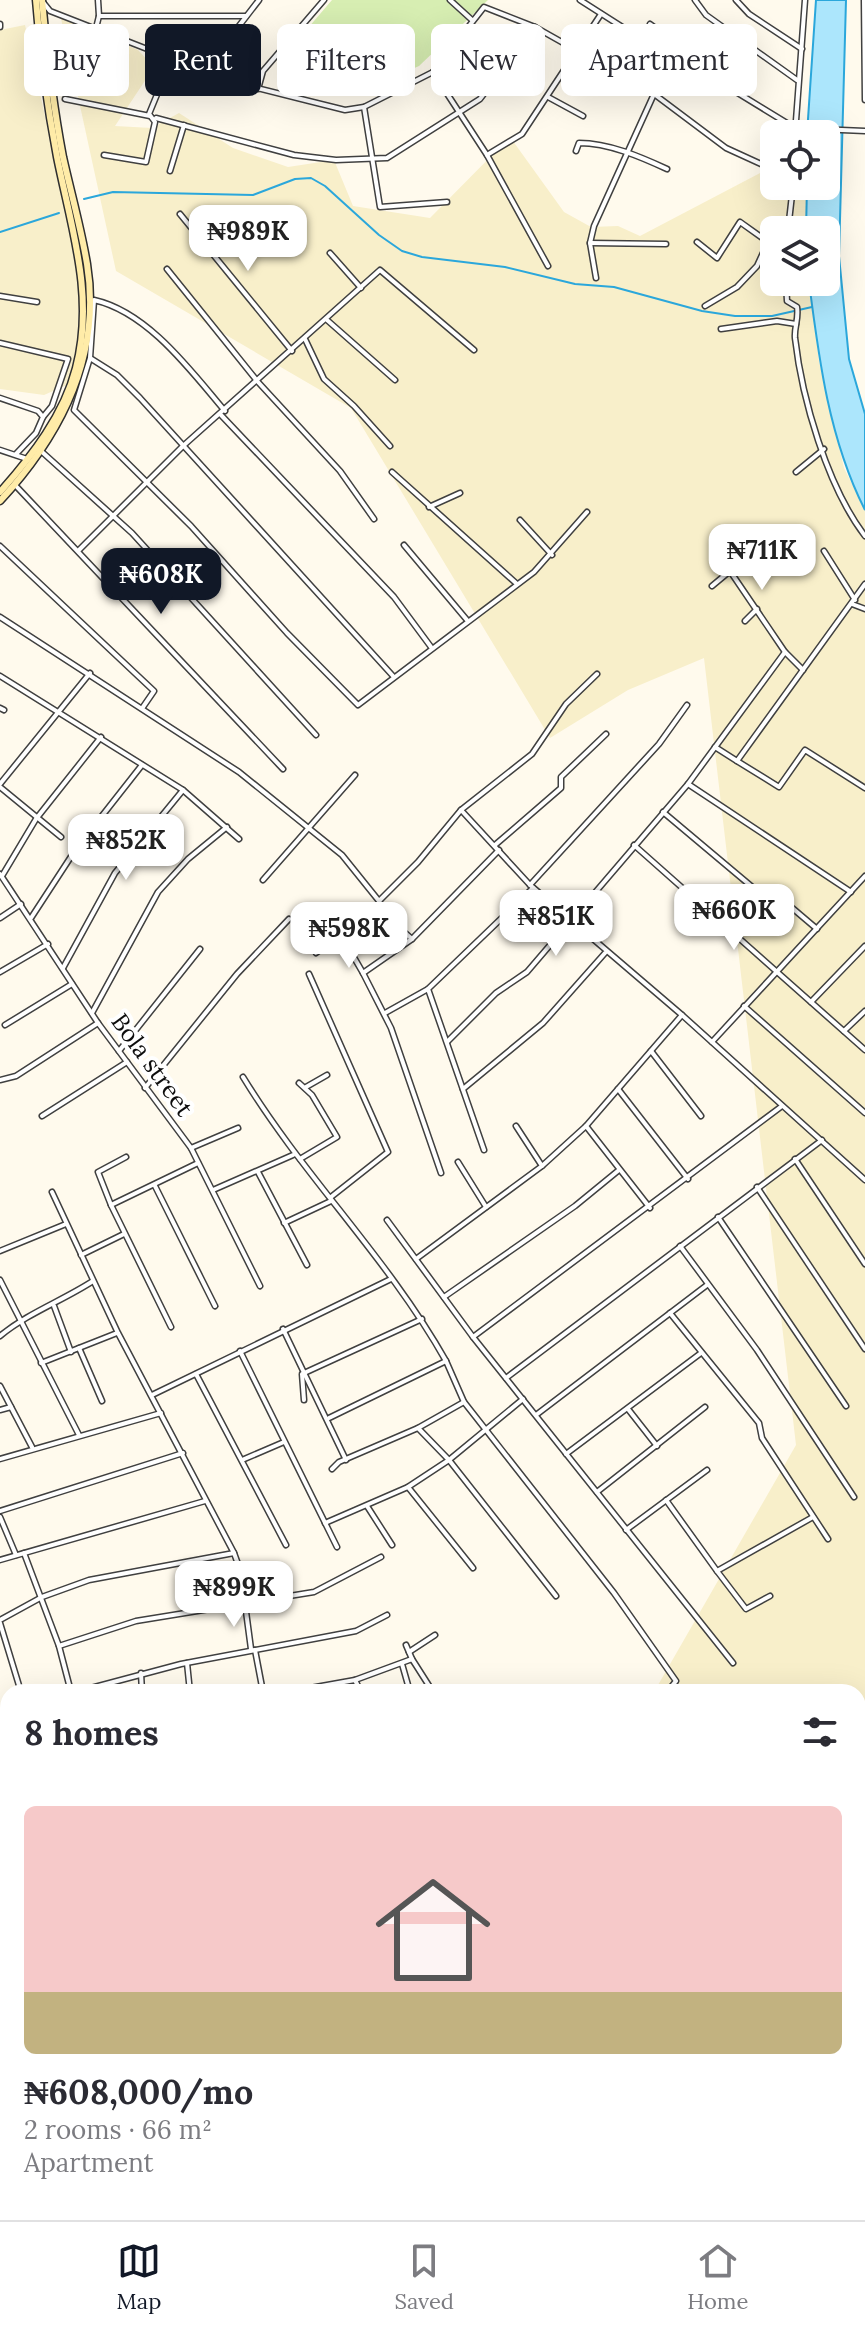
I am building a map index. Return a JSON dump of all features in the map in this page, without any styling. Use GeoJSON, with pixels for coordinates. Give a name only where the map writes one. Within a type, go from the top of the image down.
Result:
{"type":"FeatureCollection","features":[{"type":"Feature","properties":{"kind":"main road"},"geometry":{"type":"LineString","coordinates":[[0,492],[64,406],[76,368],[84,292],[45,87],[36,0]]}},
{"type":"Feature","properties":{"kind":"main road"},"geometry":{"type":"LineString","coordinates":[[0,501],[41,451],[64,406],[87,344],[90,291],[51,86],[42,0]]}},
{"type":"Feature","properties":{"kind":"street"},"geometry":{"type":"LineString","coordinates":[[42,0],[50,11],[85,24]]}},
{"type":"Feature","properties":{"kind":"street"},"geometry":{"type":"LineString","coordinates":[[97,24],[98,0]]}},
{"type":"Feature","properties":{"kind":"street"},"geometry":{"type":"LineString","coordinates":[[240,24],[259,0]]}},
{"type":"Feature","properties":{"kind":"street"},"geometry":{"type":"LineString","coordinates":[[261,81],[267,66],[324,0]]}},
{"type":"Feature","properties":{"kind":"street"},"geometry":{"type":"LineString","coordinates":[[450,0],[472,20]]}},
{"type":"Feature","properties":{"kind":"street"},"geometry":{"type":"LineString","coordinates":[[469,24],[489,0]]}},
{"type":"Feature","properties":{"kind":"street"},"geometry":{"type":"LineString","coordinates":[[580,0],[617,24]]}},
{"type":"Feature","properties":{"kind":"street"},"geometry":{"type":"LineString","coordinates":[[695,0],[717,23],[797,80]]}},
{"type":"Feature","properties":{"kind":"street"},"geometry":{"type":"LineString","coordinates":[[736,0],[749,14],[802,49]]}},
{"type":"Feature","properties":{"kind":"street"},"geometry":{"type":"LineString","coordinates":[[795,120],[805,0]]}},
{"type":"Feature","properties":{"kind":"street"},"geometry":{"type":"LineString","coordinates":[[864,0],[865,100]]}},
{"type":"Feature","properties":{"kind":"street"},"geometry":{"type":"LineString","coordinates":[[484,7],[527,24]]}},
{"type":"Feature","properties":{"kind":"street"},"geometry":{"type":"LineString","coordinates":[[595,24],[601,14]]}},
{"type":"Feature","properties":{"kind":"street"},"geometry":{"type":"LineString","coordinates":[[99,16],[246,16]]}},
{"type":"Feature","properties":{"kind":"street"},"geometry":{"type":"LineString","coordinates":[[261,90],[345,110],[364,107],[431,73]]}},
{"type":"Feature","properties":{"kind":"street"},"geometry":{"type":"LineString","coordinates":[[487,155],[522,134],[561,77]]}},
{"type":"Feature","properties":{"kind":"street"},"geometry":{"type":"LineString","coordinates":[[104,155],[146,162],[160,96]]}},
{"type":"Feature","properties":{"kind":"street"},"geometry":{"type":"LineString","coordinates":[[448,96],[487,155],[548,266]]}},
{"type":"Feature","properties":{"kind":"street"},"geometry":{"type":"LineString","coordinates":[[65,99],[153,117],[294,155],[371,159],[401,152],[460,114],[482,96]]}},
{"type":"Feature","properties":{"kind":"street"},"geometry":{"type":"LineString","coordinates":[[596,278],[590,243],[594,226],[653,96]]}},
{"type":"Feature","properties":{"kind":"street"},"geometry":{"type":"LineString","coordinates":[[657,96],[726,148],[760,164]]}},
{"type":"Feature","properties":{"kind":"street"},"geometry":{"type":"LineString","coordinates":[[742,96],[778,120]]}},
{"type":"Feature","properties":{"kind":"street"},"geometry":{"type":"LineString","coordinates":[[548,97],[583,116]]}},
{"type":"Feature","properties":{"kind":"street"},"geometry":{"type":"LineString","coordinates":[[364,107],[380,207],[447,202]]}},
{"type":"Feature","properties":{"kind":"street"},"geometry":{"type":"LineString","coordinates":[[170,171],[184,125]]}},
{"type":"Feature","properties":{"kind":"street"},"geometry":{"type":"LineString","coordinates":[[840,131],[865,131]]}},
{"type":"Feature","properties":{"kind":"street"},"geometry":{"type":"LineString","coordinates":[[576,151],[581,142],[626,153],[667,169]]}},
{"type":"Feature","properties":{"kind":"street"},"geometry":{"type":"LineString","coordinates":[[180,214],[292,351]]}},
{"type":"Feature","properties":{"kind":"street"},"geometry":{"type":"LineString","coordinates":[[697,242],[717,258],[740,222],[760,235]]}},
{"type":"Feature","properties":{"kind":"street"},"geometry":{"type":"LineString","coordinates":[[590,243],[666,244]]}},
{"type":"Feature","properties":{"kind":"street"},"geometry":{"type":"LineString","coordinates":[[330,253],[361,288]]}},
{"type":"Feature","properties":{"kind":"street"},"geometry":{"type":"LineString","coordinates":[[705,306],[737,287],[760,261]]}},
{"type":"Feature","properties":{"kind":"street"},"geometry":{"type":"LineString","coordinates":[[167,269],[258,382],[340,471],[374,519]]}},
{"type":"Feature","properties":{"kind":"street"},"geometry":{"type":"LineString","coordinates":[[79,550],[183,446],[384,270],[474,350]]}},
{"type":"Feature","properties":{"kind":"street"},"geometry":{"type":"LineString","coordinates":[[0,296],[37,302]]}},
{"type":"Feature","properties":{"kind":"street"},"geometry":{"type":"LineString","coordinates":[[787,296],[787,301],[797,307],[806,404],[850,515],[865,536]]}},
{"type":"Feature","properties":{"kind":"street"},"geometry":{"type":"LineString","coordinates":[[431,647],[394,597],[156,336],[127,313],[94,300],[90,358],[74,410],[148,481],[358,705],[552,555],[587,512]]}},
{"type":"Feature","properties":{"kind":"street"},"geometry":{"type":"LineString","coordinates":[[327,320],[395,380]]}},
{"type":"Feature","properties":{"kind":"street"},"geometry":{"type":"LineString","coordinates":[[721,329],[797,321]]}},
{"type":"Feature","properties":{"kind":"street"},"geometry":{"type":"LineString","coordinates":[[305,339],[324,379],[390,446]]}},
{"type":"Feature","properties":{"kind":"street"},"geometry":{"type":"LineString","coordinates":[[0,343],[68,359],[52,406],[36,433],[16,454]]}},
{"type":"Feature","properties":{"kind":"street"},"geometry":{"type":"LineString","coordinates":[[90,358],[117,375],[393,676]]}},
{"type":"Feature","properties":{"kind":"street"},"geometry":{"type":"LineString","coordinates":[[0,398],[38,411],[43,417]]}},
{"type":"Feature","properties":{"kind":"street"},"geometry":{"type":"LineString","coordinates":[[796,472],[824,449]]}},
{"type":"Feature","properties":{"kind":"street"},"geometry":{"type":"LineString","coordinates":[[0,450],[27,459]]}},
{"type":"Feature","properties":{"kind":"street"},"geometry":{"type":"LineString","coordinates":[[41,451],[112,516],[316,735]]}},
{"type":"Feature","properties":{"kind":"street"},"geometry":{"type":"LineString","coordinates":[[392,472],[517,584]]}},
{"type":"Feature","properties":{"kind":"street"},"geometry":{"type":"LineString","coordinates":[[15,485],[283,769]]}},
{"type":"Feature","properties":{"kind":"street"},"geometry":{"type":"LineString","coordinates":[[429,507],[460,493]]}},
{"type":"Feature","properties":{"kind":"street"},"geometry":{"type":"LineString","coordinates":[[520,520],[552,555]]}},
{"type":"Feature","properties":{"kind":"street"},"geometry":{"type":"LineString","coordinates":[[404,545],[467,620]]}},
{"type":"Feature","properties":{"kind":"street"},"geometry":{"type":"LineString","coordinates":[[0,546],[152,690],[143,707]]}},
{"type":"Feature","properties":{"kind":"street"},"geometry":{"type":"LineString","coordinates":[[824,551],[854,602],[865,609]]}},
{"type":"Feature","properties":{"kind":"street"},"geometry":{"type":"LineString","coordinates":[[712,586],[730,571],[785,652],[803,670]]}},
{"type":"Feature","properties":{"kind":"street"},"geometry":{"type":"LineString","coordinates":[[737,761],[865,584]]}},
{"type":"Feature","properties":{"kind":"street"},"geometry":{"type":"LineString","coordinates":[[745,621],[757,609]]}},
{"type":"Feature","properties":{"kind":"street"},"geometry":{"type":"LineString","coordinates":[[0,617],[239,772],[342,855],[379,901],[386,916],[412,939]]}},
{"type":"Feature","properties":{"kind":"street"},"geometry":{"type":"LineString","coordinates":[[448,1041],[496,993],[527,972],[688,784],[785,652]]}},
{"type":"Feature","properties":{"kind":"street"},"geometry":{"type":"LineString","coordinates":[[61,837],[0,786],[90,673]]}},
{"type":"Feature","properties":{"kind":"street"},"geometry":{"type":"LineString","coordinates":[[379,901],[418,862],[461,810],[532,754],[566,704],[597,674]]}},
{"type":"Feature","properties":{"kind":"street"},"geometry":{"type":"LineString","coordinates":[[0,676],[183,790],[239,839]]}},
{"type":"Feature","properties":{"kind":"street"},"geometry":{"type":"LineString","coordinates":[[385,1013],[428,989],[532,887],[659,744],[687,705]]}},
{"type":"Feature","properties":{"kind":"street"},"geometry":{"type":"LineString","coordinates":[[494,845],[559,790],[561,777],[606,734]]}},
{"type":"Feature","properties":{"kind":"street"},"geometry":{"type":"LineString","coordinates":[[1,875],[36,819],[101,737]]}},
{"type":"Feature","properties":{"kind":"street"},"geometry":{"type":"LineString","coordinates":[[715,747],[779,787],[805,750],[865,788]]}},
{"type":"Feature","properties":{"kind":"street"},"geometry":{"type":"LineString","coordinates":[[31,918],[76,849],[142,765]]}},
{"type":"Feature","properties":{"kind":"street"},"geometry":{"type":"LineString","coordinates":[[263,880],[355,775]]}},
{"type":"Feature","properties":{"kind":"street"},"geometry":{"type":"LineString","coordinates":[[688,784],[851,892]]}},
{"type":"Feature","properties":{"kind":"street"},"geometry":{"type":"LineString","coordinates":[[63,968],[115,873],[183,790]]}},
{"type":"Feature","properties":{"kind":"street"},"geometry":{"type":"LineString","coordinates":[[461,810],[532,887],[682,1015],[865,1180]]}},
{"type":"Feature","properties":{"kind":"street"},"geometry":{"type":"LineString","coordinates":[[663,812],[763,896]]}},
{"type":"Feature","properties":{"kind":"street"},"geometry":{"type":"LineString","coordinates":[[92,1013],[158,892],[188,859],[227,827]]}},
{"type":"Feature","properties":{"kind":"street"},"geometry":{"type":"LineString","coordinates":[[634,845],[865,1050]]}},
{"type":"Feature","properties":{"kind":"street"},"geometry":{"type":"LineString","coordinates":[[363,973],[412,939],[499,850]]}},
{"type":"Feature","properties":{"kind":"street","name":"Bola street"},"geometry":{"type":"LineString","coordinates":[[1,875],[98,1023],[191,1148],[260,1286]]}},
{"type":"Feature","properties":{"kind":"street"},"geometry":{"type":"LineString","coordinates":[[712,1042],[865,876]]}},
{"type":"Feature","properties":{"kind":"street"},"geometry":{"type":"LineString","coordinates":[[784,901],[817,929]]}},
{"type":"Feature","properties":{"kind":"street"},"geometry":{"type":"LineString","coordinates":[[0,918],[21,904]]}},
{"type":"Feature","properties":{"kind":"street"},"geometry":{"type":"LineString","coordinates":[[145,1088],[237,974],[289,919]]}},
{"type":"Feature","properties":{"kind":"street"},"geometry":{"type":"LineString","coordinates":[[316,953],[341,935],[363,973],[385,1013],[441,1173]]}},
{"type":"Feature","properties":{"kind":"street"},"geometry":{"type":"LineString","coordinates":[[0,972],[48,944]]}},
{"type":"Feature","properties":{"kind":"street"},"geometry":{"type":"LineString","coordinates":[[811,1002],[865,946]]}},
{"type":"Feature","properties":{"kind":"street"},"geometry":{"type":"LineString","coordinates":[[119,1051],[200,949]]}},
{"type":"Feature","properties":{"kind":"street"},"geometry":{"type":"LineString","coordinates":[[463,1089],[543,1023],[606,952]]}},
{"type":"Feature","properties":{"kind":"street"},"geometry":{"type":"LineString","coordinates":[[284,1223],[331,1199],[388,1152],[309,974]]}},
{"type":"Feature","properties":{"kind":"street"},"geometry":{"type":"LineString","coordinates":[[5,1025],[72,984]]}},
{"type":"Feature","properties":{"kind":"street"},"geometry":{"type":"LineString","coordinates":[[428,989],[484,1150]]}},
{"type":"Feature","properties":{"kind":"street"},"geometry":{"type":"LineString","coordinates":[[744,1006],[865,1113]]}},
{"type":"Feature","properties":{"kind":"street"},"geometry":{"type":"LineString","coordinates":[[844,1031],[865,1011]]}},
{"type":"Feature","properties":{"kind":"street"},"geometry":{"type":"LineString","coordinates":[[416,1259],[542,1166],[586,1126],[682,1015]]}},
{"type":"Feature","properties":{"kind":"street"},"geometry":{"type":"LineString","coordinates":[[0,1080],[16,1076],[98,1023]]}},
{"type":"Feature","properties":{"kind":"street"},"geometry":{"type":"LineString","coordinates":[[651,1051],[701,1116]]}},
{"type":"Feature","properties":{"kind":"street"},"geometry":{"type":"LineString","coordinates":[[42,1116],[127,1062]]}},
{"type":"Feature","properties":{"kind":"street"},"geometry":{"type":"LineString","coordinates":[[306,1087],[327,1075]]}},
{"type":"Feature","properties":{"kind":"street"},"geometry":{"type":"LineString","coordinates":[[243,1077],[293,1155],[300,1159],[422,1319],[446,1361],[464,1402],[620,1602],[676,1681],[674,1684]]}},
{"type":"Feature","properties":{"kind":"street"},"geometry":{"type":"LineString","coordinates":[[299,1083],[306,1087],[337,1137],[300,1159]]}},
{"type":"Feature","properties":{"kind":"street"},"geometry":{"type":"LineString","coordinates":[[618,1089],[688,1179]]}},
{"type":"Feature","properties":{"kind":"street"},"geometry":{"type":"LineString","coordinates":[[473,1337],[650,1208],[783,1105]]}},
{"type":"Feature","properties":{"kind":"street"},"geometry":{"type":"LineString","coordinates":[[516,1126],[542,1166]]}},
{"type":"Feature","properties":{"kind":"street"},"geometry":{"type":"LineString","coordinates":[[586,1126],[650,1208]]}},
{"type":"Feature","properties":{"kind":"street"},"geometry":{"type":"LineString","coordinates":[[191,1148],[238,1128]]}},
{"type":"Feature","properties":{"kind":"street"},"geometry":{"type":"LineString","coordinates":[[506,1378],[822,1140]]}},
{"type":"Feature","properties":{"kind":"street"},"geometry":{"type":"LineString","coordinates":[[213,1190],[293,1155]]}},
{"type":"Feature","properties":{"kind":"street"},"geometry":{"type":"LineString","coordinates":[[126,1157],[98,1172],[124,1234],[171,1327]]}},
{"type":"Feature","properties":{"kind":"street"},"geometry":{"type":"LineString","coordinates":[[795,1159],[865,1264]]}},
{"type":"Feature","properties":{"kind":"street"},"geometry":{"type":"LineString","coordinates":[[458,1162],[486,1207]]}},
{"type":"Feature","properties":{"kind":"street"},"geometry":{"type":"LineString","coordinates":[[111,1205],[198,1163]]}},
{"type":"Feature","properties":{"kind":"street"},"geometry":{"type":"LineString","coordinates":[[444,1297],[575,1206],[619,1170]]}},
{"type":"Feature","properties":{"kind":"street"},"geometry":{"type":"LineString","coordinates":[[258,1172],[307,1265]]}},
{"type":"Feature","properties":{"kind":"street"},"geometry":{"type":"LineString","coordinates":[[155,1186],[215,1306]]}},
{"type":"Feature","properties":{"kind":"street"},"geometry":{"type":"LineString","coordinates":[[757,1187],[865,1349]]}},
{"type":"Feature","properties":{"kind":"street"},"geometry":{"type":"LineString","coordinates":[[52,1192],[118,1333],[234,1553],[252,1603]]}},
{"type":"Feature","properties":{"kind":"street"},"geometry":{"type":"LineString","coordinates":[[718,1217],[846,1406]]}},
{"type":"Feature","properties":{"kind":"street"},"geometry":{"type":"LineString","coordinates":[[387,1220],[473,1337],[733,1663]]}},
{"type":"Feature","properties":{"kind":"street"},"geometry":{"type":"LineString","coordinates":[[0,1251],[66,1224]]}},
{"type":"Feature","properties":{"kind":"street"},"geometry":{"type":"LineString","coordinates":[[81,1255],[124,1234]]}},
{"type":"Feature","properties":{"kind":"street"},"geometry":{"type":"LineString","coordinates":[[680,1246],[757,1350],[854,1497]]}},
{"type":"Feature","properties":{"kind":"street"},"geometry":{"type":"LineString","coordinates":[[152,1395],[391,1278]]}},
{"type":"Feature","properties":{"kind":"street"},"geometry":{"type":"LineString","coordinates":[[0,1280],[79,1435]]}},
{"type":"Feature","properties":{"kind":"street"},"geometry":{"type":"LineString","coordinates":[[0,1336],[20,1320],[54,1306],[93,1281]]}},
{"type":"Feature","properties":{"kind":"street"},"geometry":{"type":"LineString","coordinates":[[536,1415],[707,1285]]}},
{"type":"Feature","properties":{"kind":"street"},"geometry":{"type":"LineString","coordinates":[[54,1306],[71,1352]]}},
{"type":"Feature","properties":{"kind":"street"},"geometry":{"type":"LineString","coordinates":[[670,1313],[759,1423],[762,1438],[828,1539]]}},
{"type":"Feature","properties":{"kind":"street"},"geometry":{"type":"LineString","coordinates":[[304,1400],[300,1383],[306,1372],[422,1319]]}},
{"type":"Feature","properties":{"kind":"street"},"geometry":{"type":"LineString","coordinates":[[283,1329],[347,1460]]}},
{"type":"Feature","properties":{"kind":"street"},"geometry":{"type":"LineString","coordinates":[[41,1363],[118,1333]]}},
{"type":"Feature","properties":{"kind":"street"},"geometry":{"type":"LineString","coordinates":[[79,1348],[102,1401]]}},
{"type":"Feature","properties":{"kind":"street"},"geometry":{"type":"LineString","coordinates":[[240,1351],[337,1547]]}},
{"type":"Feature","properties":{"kind":"street"},"geometry":{"type":"LineString","coordinates":[[566,1454],[701,1353]]}},
{"type":"Feature","properties":{"kind":"street"},"geometry":{"type":"LineString","coordinates":[[329,1418],[446,1361]]}},
{"type":"Feature","properties":{"kind":"street"},"geometry":{"type":"LineString","coordinates":[[196,1374],[286,1545]]}},
{"type":"Feature","properties":{"kind":"street"},"geometry":{"type":"LineString","coordinates":[[0,1386],[33,1448]]}},
{"type":"Feature","properties":{"kind":"street"},"geometry":{"type":"LineString","coordinates":[[325,1523],[408,1487],[449,1460],[523,1399]]}},
{"type":"Feature","properties":{"kind":"street"},"geometry":{"type":"LineString","coordinates":[[332,1469],[464,1402]]}},
{"type":"Feature","properties":{"kind":"street"},"geometry":{"type":"LineString","coordinates":[[0,1410],[11,1407]]}},
{"type":"Feature","properties":{"kind":"street"},"geometry":{"type":"LineString","coordinates":[[597,1492],[705,1407]]}},
{"type":"Feature","properties":{"kind":"street"},"geometry":{"type":"LineString","coordinates":[[628,1409],[657,1446]]}},
{"type":"Feature","properties":{"kind":"street"},"geometry":{"type":"LineString","coordinates":[[0,1459],[161,1413]]}},
{"type":"Feature","properties":{"kind":"street"},"geometry":{"type":"LineString","coordinates":[[418,1428],[449,1460],[556,1596]]}},
{"type":"Feature","properties":{"kind":"street"},"geometry":{"type":"LineString","coordinates":[[242,1460],[284,1442]]}},
{"type":"Feature","properties":{"kind":"street"},"geometry":{"type":"LineString","coordinates":[[16,1555],[0,1514],[183,1453]]}},
{"type":"Feature","properties":{"kind":"street"},"geometry":{"type":"LineString","coordinates":[[626,1530],[707,1470]]}},
{"type":"Feature","properties":{"kind":"street"},"geometry":{"type":"LineString","coordinates":[[408,1487],[473,1568]]}},
{"type":"Feature","properties":{"kind":"street"},"geometry":{"type":"LineString","coordinates":[[0,1560],[206,1500]]}},
{"type":"Feature","properties":{"kind":"street"},"geometry":{"type":"LineString","coordinates":[[666,1500],[746,1609],[770,1596]]}},
{"type":"Feature","properties":{"kind":"street"},"geometry":{"type":"LineString","coordinates":[[367,1506],[392,1545]]}},
{"type":"Feature","properties":{"kind":"street"},"geometry":{"type":"LineString","coordinates":[[717,1571],[813,1517]]}},
{"type":"Feature","properties":{"kind":"street"},"geometry":{"type":"LineString","coordinates":[[24,1553],[71,1684]]}},
{"type":"Feature","properties":{"kind":"street"},"geometry":{"type":"LineString","coordinates":[[19,1684],[0,1622],[42,1597],[89,1580],[234,1553]]}},
{"type":"Feature","properties":{"kind":"street"},"geometry":{"type":"LineString","coordinates":[[59,1646],[136,1621],[314,1592],[381,1557]]}},
{"type":"Feature","properties":{"kind":"street"},"geometry":{"type":"LineString","coordinates":[[245,1604],[261,1684]]}},
{"type":"Feature","properties":{"kind":"street"},"geometry":{"type":"LineString","coordinates":[[102,1684],[187,1663],[356,1631],[387,1615]]}},
{"type":"Feature","properties":{"kind":"street"},"geometry":{"type":"LineString","coordinates":[[409,1652],[435,1635]]}},
{"type":"Feature","properties":{"kind":"street"},"geometry":{"type":"LineString","coordinates":[[406,1645],[428,1684]]}},
{"type":"Feature","properties":{"kind":"street"},"geometry":{"type":"LineString","coordinates":[[338,1684],[412,1659]]}},
{"type":"Feature","properties":{"kind":"street"},"geometry":{"type":"LineString","coordinates":[[187,1663],[189,1684]]}},
{"type":"Feature","properties":{"kind":"street"},"geometry":{"type":"LineString","coordinates":[[402,1664],[408,1684]]}},
{"type":"Feature","properties":{"kind":"street"},"geometry":{"type":"LineString","coordinates":[[141,1673],[142,1684]]}},
{"type":"Feature","properties":{"kind":"street"},"geometry":{"type":"LineString","coordinates":[[355,1680],[357,1684]]}},
{"type":"Feature","properties":{"kind":"shaded area"},"geometry":{"type":"Polygon","coordinates":[[[60,14],[82,24],[62,24],[60,14]]]}},
{"type":"Feature","properties":{"kind":"shaded area"},"geometry":{"type":"Polygon","coordinates":[[[24,25],[24,96],[41,96],[80,276],[76,381],[44,395],[0,389],[0,30],[24,25]]]}},
{"type":"Feature","properties":{"kind":"shaded area"},"geometry":{"type":"Polygon","coordinates":[[[129,46],[145,57],[145,81],[115,126],[152,128],[179,113],[233,148],[288,167],[334,160],[353,206],[430,218],[510,137],[564,212],[591,227],[618,226],[640,236],[760,173],[760,200],[807,200],[806,216],[760,216],[760,296],[811,296],[819,361],[844,468],[865,510],[865,1684],[659,1684],[796,1445],[704,658],[628,690],[550,738],[351,408],[116,271],[78,96],[129,96],[129,46]]]}},
{"type":"Feature","properties":{"kind":"green space"},"geometry":{"type":"Polygon","coordinates":[[[332,0],[488,0],[463,24],[431,24],[431,55],[415,68],[415,24],[311,24],[332,0]]]}},
{"type":"Feature","properties":{"kind":"water"},"geometry":{"type":"Polygon","coordinates":[[[816,0],[846,0],[840,219],[840,216],[806,216],[807,200],[840,200],[840,120],[808,120],[816,0]]]}},
{"type":"Feature","properties":{"kind":"water"},"geometry":{"type":"Polygon","coordinates":[[[840,266],[849,359],[865,414],[865,510],[842,455],[822,370],[811,296],[840,296],[840,266]]]}},
{"type":"Feature","properties":{"kind":"waterway"},"geometry":{"type":"LineString","coordinates":[[84,199],[113,192],[253,195],[295,179],[311,178],[325,186],[379,235],[402,251],[422,257],[505,267],[575,284],[614,287],[702,311],[735,316],[772,316],[812,307]]}},
{"type":"Feature","properties":{"kind":"waterway"},"geometry":{"type":"LineString","coordinates":[[0,232],[59,213]]}}]}
